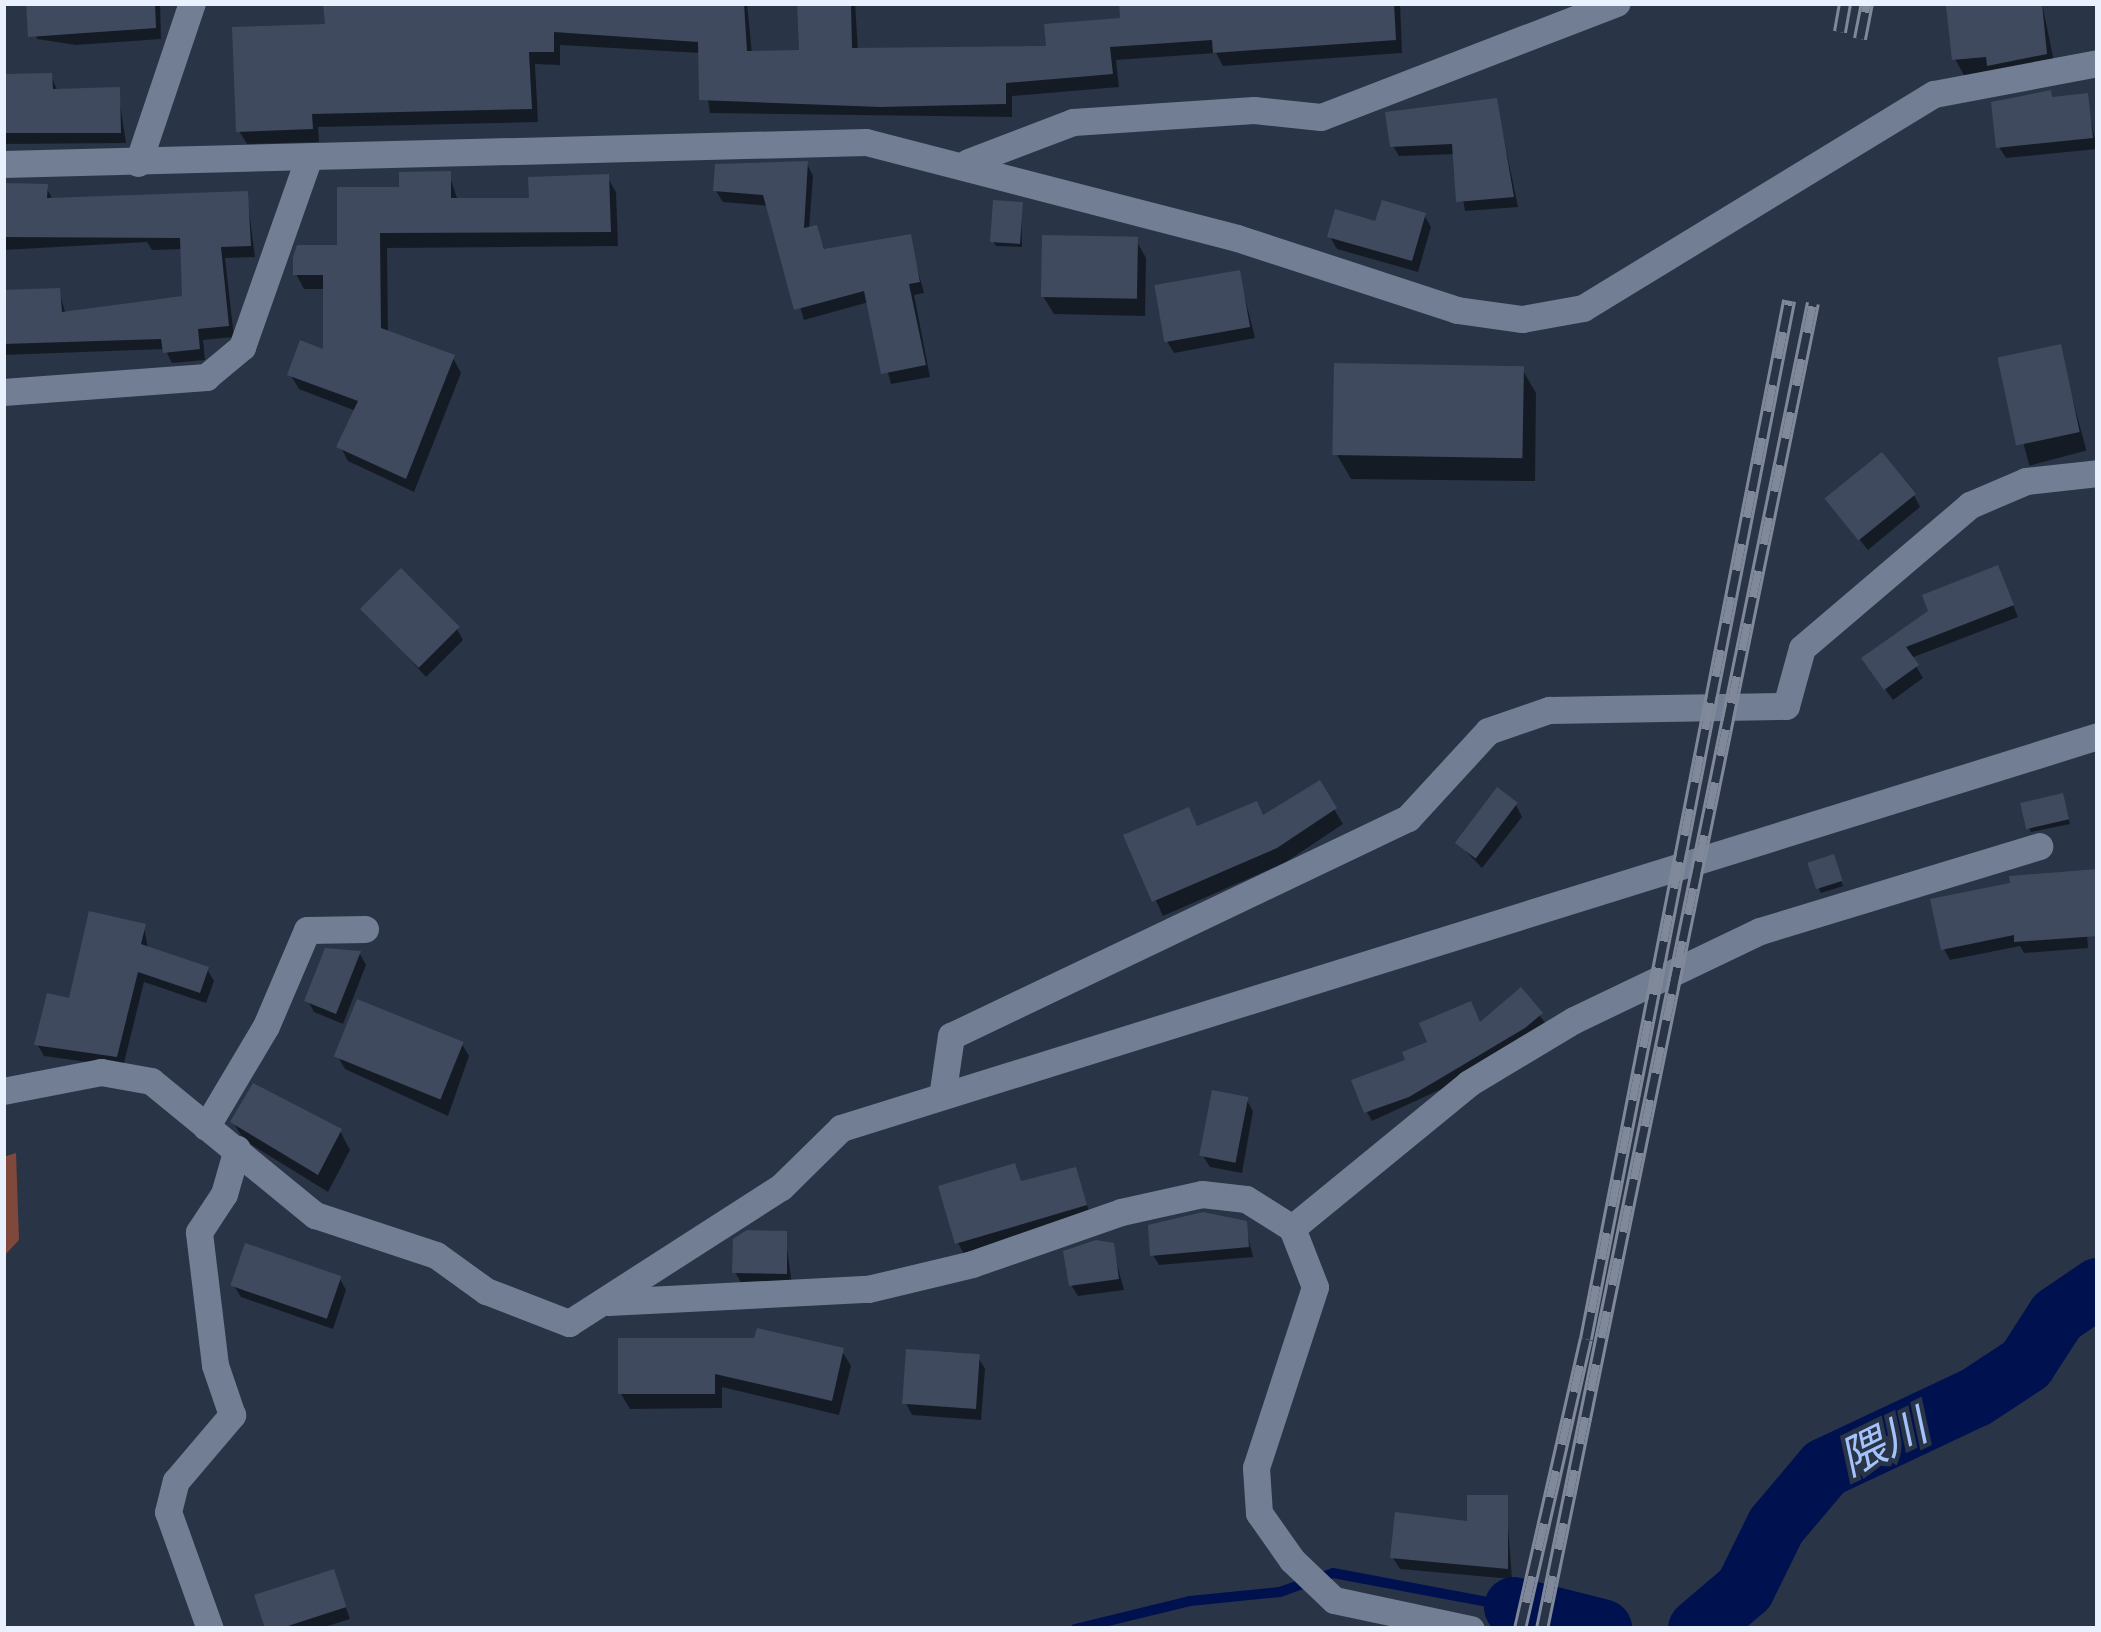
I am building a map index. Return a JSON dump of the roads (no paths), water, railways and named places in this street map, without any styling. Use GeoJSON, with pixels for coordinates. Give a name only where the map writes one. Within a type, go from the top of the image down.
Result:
{"type":"FeatureCollection","features":[{"type":"Feature","properties":{"kind":"street"},"geometry":{"type":"LineString","coordinates":[[138,163],[192,3]]}},
{"type":"Feature","properties":{"kind":"street"},"geometry":{"type":"LineString","coordinates":[[968,162],[1073,122],[1254,110],[1322,117],[1617,3]]}},
{"type":"Feature","properties":{"kind":"street"},"geometry":{"type":"LineString","coordinates":[[3,164],[866,142],[968,162],[1457,310],[1522,319],[1583,308],[1934,94],[2098,63]]}},
{"type":"Feature","properties":{"kind":"street"},"geometry":{"type":"LineString","coordinates":[[3,392],[206,377],[242,346],[309,157]]}},
{"type":"Feature","properties":{"kind":"street"},"geometry":{"type":"LineString","coordinates":[[943,1090],[951,1036],[1408,818],[1487,731],[1549,710],[1786,706],[1802,648],[1970,505],[2026,481],[2098,472]]}},
{"type":"Feature","properties":{"kind":"street"},"geometry":{"type":"LineString","coordinates":[[3,1091],[101,1072],[151,1082],[315,1215],[436,1255],[486,1292],[569,1323],[781,1187],[841,1128],[943,1090],[2098,736]]}},
{"type":"Feature","properties":{"kind":"street"},"geometry":{"type":"LineString","coordinates":[[1292,1228],[1469,1083],[1574,1021],[1760,931],[2039,846]]}},
{"type":"Feature","properties":{"kind":"street"},"geometry":{"type":"LineString","coordinates":[[206,1127],[266,1026],[307,930],[365,929]]}},
{"type":"Feature","properties":{"kind":"street"},"geometry":{"type":"LineString","coordinates":[[210,1629],[168,1512],[176,1481],[232,1415],[215,1365],[199,1232],[224,1194],[237,1149]]}},
{"type":"Feature","properties":{"kind":"street"},"geometry":{"type":"LineString","coordinates":[[603,1303],[868,1288],[1202,1194],[1246,1199],[1292,1228],[1315,1287],[1256,1468],[1259,1513],[1292,1560],[1334,1600],[1471,1629]]}},
{"type":"Feature","properties":{"kind":"waterway","name":"隈川"},"geometry":{"type":"LineString","coordinates":[[1698,1629],[1745,1589],[1776,1526],[1825,1468],[1976,1397],[2026,1364],[2057,1316],[2098,1288]]}},
{"type":"Feature","properties":{"kind":"waterway","name":"隈川"},"geometry":{"type":"LineString","coordinates":[[1075,1629],[1190,1601],[1280,1592],[1333,1573],[1514,1607]]}},
{"type":"Feature","properties":{"kind":"waterway","name":"隈川"},"geometry":{"type":"LineString","coordinates":[[1514,1607],[1602,1629]]}},
{"type":"Feature","properties":{"kind":"railway"},"geometry":{"type":"LineString","coordinates":[[1840,32],[1845,3]]}},
{"type":"Feature","properties":{"kind":"railway"},"geometry":{"type":"LineString","coordinates":[[1860,39],[1867,3]]}},
{"type":"Feature","properties":{"kind":"railway"},"geometry":{"type":"LineString","coordinates":[[1520,1629],[1586,1339],[1789,301]]}},
{"type":"Feature","properties":{"kind":"railway"},"geometry":{"type":"LineString","coordinates":[[1542,1629],[1813,303]]}}]}
